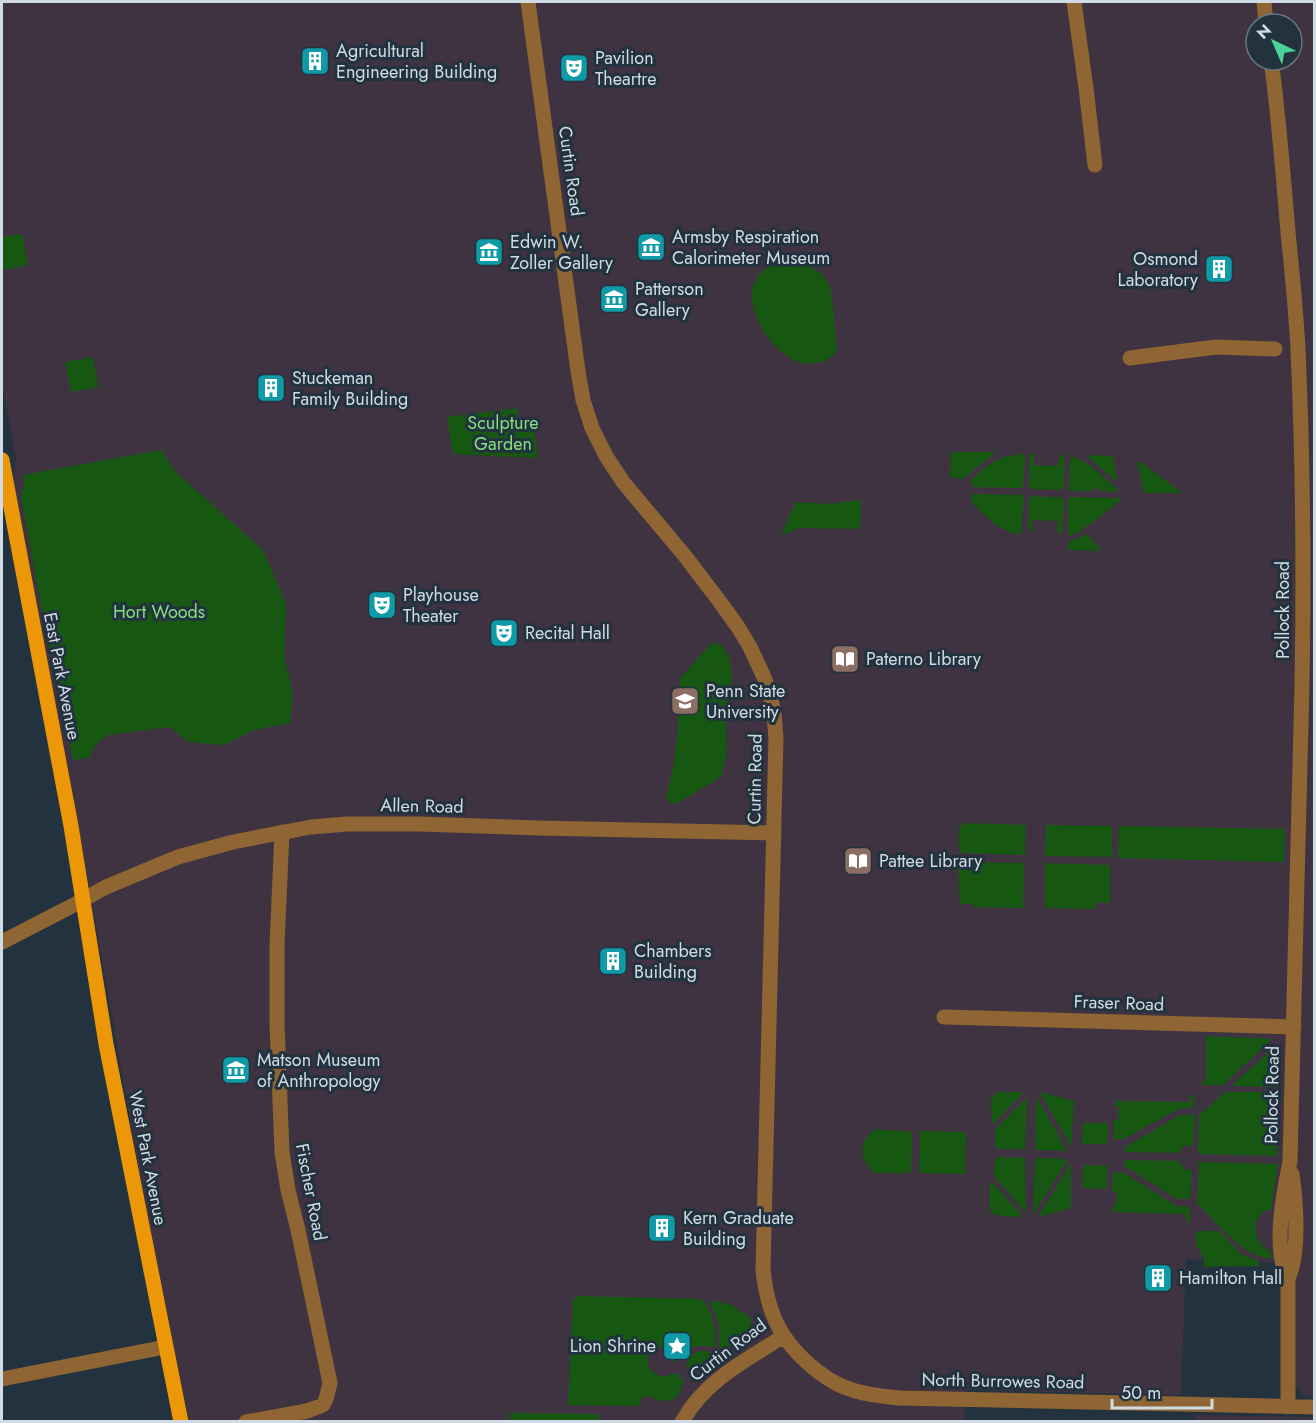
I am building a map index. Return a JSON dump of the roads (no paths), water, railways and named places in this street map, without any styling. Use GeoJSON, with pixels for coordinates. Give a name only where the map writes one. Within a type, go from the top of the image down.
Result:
{"type":"FeatureCollection","features":[{"type":"Feature","properties":{"kind":"main road","name":"East Park Avenue"},"geometry":{"type":"LineString","coordinates":[[2,460],[83,900]]}},
{"type":"Feature","properties":{"kind":"main road","name":"West Park Avenue"},"geometry":{"type":"LineString","coordinates":[[83,900],[106,1044],[181,1422]]}},
{"type":"Feature","properties":{"kind":"street","name":"Curtin Road"},"geometry":{"type":"LineString","coordinates":[[528,2],[578,371],[583,400],[592,428],[618,475],[726,609],[750,647],[764,677],[774,714],[776,738],[763,1269],[765,1286],[784,1336],[719,1378],[697,1398],[682,1422]]}},
{"type":"Feature","properties":{"kind":"street"},"geometry":{"type":"LineString","coordinates":[[1074,2],[1095,165]]}},
{"type":"Feature","properties":{"kind":"street","name":"Pollock Road"},"geometry":{"type":"LineString","coordinates":[[1272,72],[1296,328],[1302,513],[1303,645],[1290,1161],[1295,1194],[1295,1234],[1293,1266],[1288,1278],[1288,1407]]}},
{"type":"Feature","properties":{"kind":"street"},"geometry":{"type":"LineString","coordinates":[[1130,358],[1216,347],[1275,349]]}},
{"type":"Feature","properties":{"kind":"street","name":"Allen Road"},"geometry":{"type":"LineString","coordinates":[[2,942],[106,887],[178,856],[311,827],[378,824],[774,833]]}},
{"type":"Feature","properties":{"kind":"street","name":"Fischer Road"},"geometry":{"type":"LineString","coordinates":[[246,1422],[307,1412],[323,1405],[330,1383],[288,1190],[282,1152],[277,1024],[277,945],[282,832]]}},
{"type":"Feature","properties":{"kind":"street","name":"Fraser Road"},"geometry":{"type":"LineString","coordinates":[[944,1017],[1294,1028]]}},
{"type":"Feature","properties":{"kind":"street","name":"North Burrowes Road"},"geometry":{"type":"LineString","coordinates":[[784,1336],[806,1362],[822,1376],[846,1388],[872,1396],[1314,1407]]}},
{"type":"Feature","properties":{"kind":"street"},"geometry":{"type":"LineString","coordinates":[[2,1379],[165,1347]]}},
{"type":"Feature","properties":{"kind":"place","name":"Agricultural Engineering Building"},"geometry":{"type":"Point","coordinates":[315,61]}},
{"type":"Feature","properties":{"kind":"place","name":"Pavilion Theartre"},"geometry":{"type":"Point","coordinates":[574,68]}},
{"type":"Feature","properties":{"kind":"place","name":"Armsby Respiration Calorimeter Museum"},"geometry":{"type":"Point","coordinates":[651,247]}},
{"type":"Feature","properties":{"kind":"place","name":"Edwin W. Zoller Gallery"},"geometry":{"type":"Point","coordinates":[489,252]}},
{"type":"Feature","properties":{"kind":"place","name":"Osmond Laboratory"},"geometry":{"type":"Point","coordinates":[1219,269]}},
{"type":"Feature","properties":{"kind":"place","name":"Patterson Gallery"},"geometry":{"type":"Point","coordinates":[614,299]}},
{"type":"Feature","properties":{"kind":"place","name":"Stuckeman Family Building"},"geometry":{"type":"Point","coordinates":[271,388]}},
{"type":"Feature","properties":{"kind":"place","name":"Playhouse Theater"},"geometry":{"type":"Point","coordinates":[382,605]}},
{"type":"Feature","properties":{"kind":"place","name":"Recital Hall"},"geometry":{"type":"Point","coordinates":[504,633]}},
{"type":"Feature","properties":{"kind":"place","name":"Paterno Library"},"geometry":{"type":"Point","coordinates":[845,659]}},
{"type":"Feature","properties":{"kind":"place","name":"Penn State University"},"geometry":{"type":"Point","coordinates":[685,701]}},
{"type":"Feature","properties":{"kind":"place","name":"Pattee Library"},"geometry":{"type":"Point","coordinates":[858,861]}},
{"type":"Feature","properties":{"kind":"place","name":"Chambers Building"},"geometry":{"type":"Point","coordinates":[613,961]}},
{"type":"Feature","properties":{"kind":"place","name":"Matson Museum of Anthropology"},"geometry":{"type":"Point","coordinates":[236,1070]}},
{"type":"Feature","properties":{"kind":"place","name":"Kern Graduate Building"},"geometry":{"type":"Point","coordinates":[662,1228]}},
{"type":"Feature","properties":{"kind":"place","name":"Hamilton Hall"},"geometry":{"type":"Point","coordinates":[1158,1278]}},
{"type":"Feature","properties":{"kind":"place","name":"Lion Shrine"},"geometry":{"type":"Point","coordinates":[677,1346]}},
{"type":"Feature","properties":{"kind":"park label","name":"Sculpture Garden"},"geometry":{"type":"Point","coordinates":[503,433]}},
{"type":"Feature","properties":{"kind":"park label","name":"Hort Woods"},"geometry":{"type":"Point","coordinates":[159,612]}}]}
